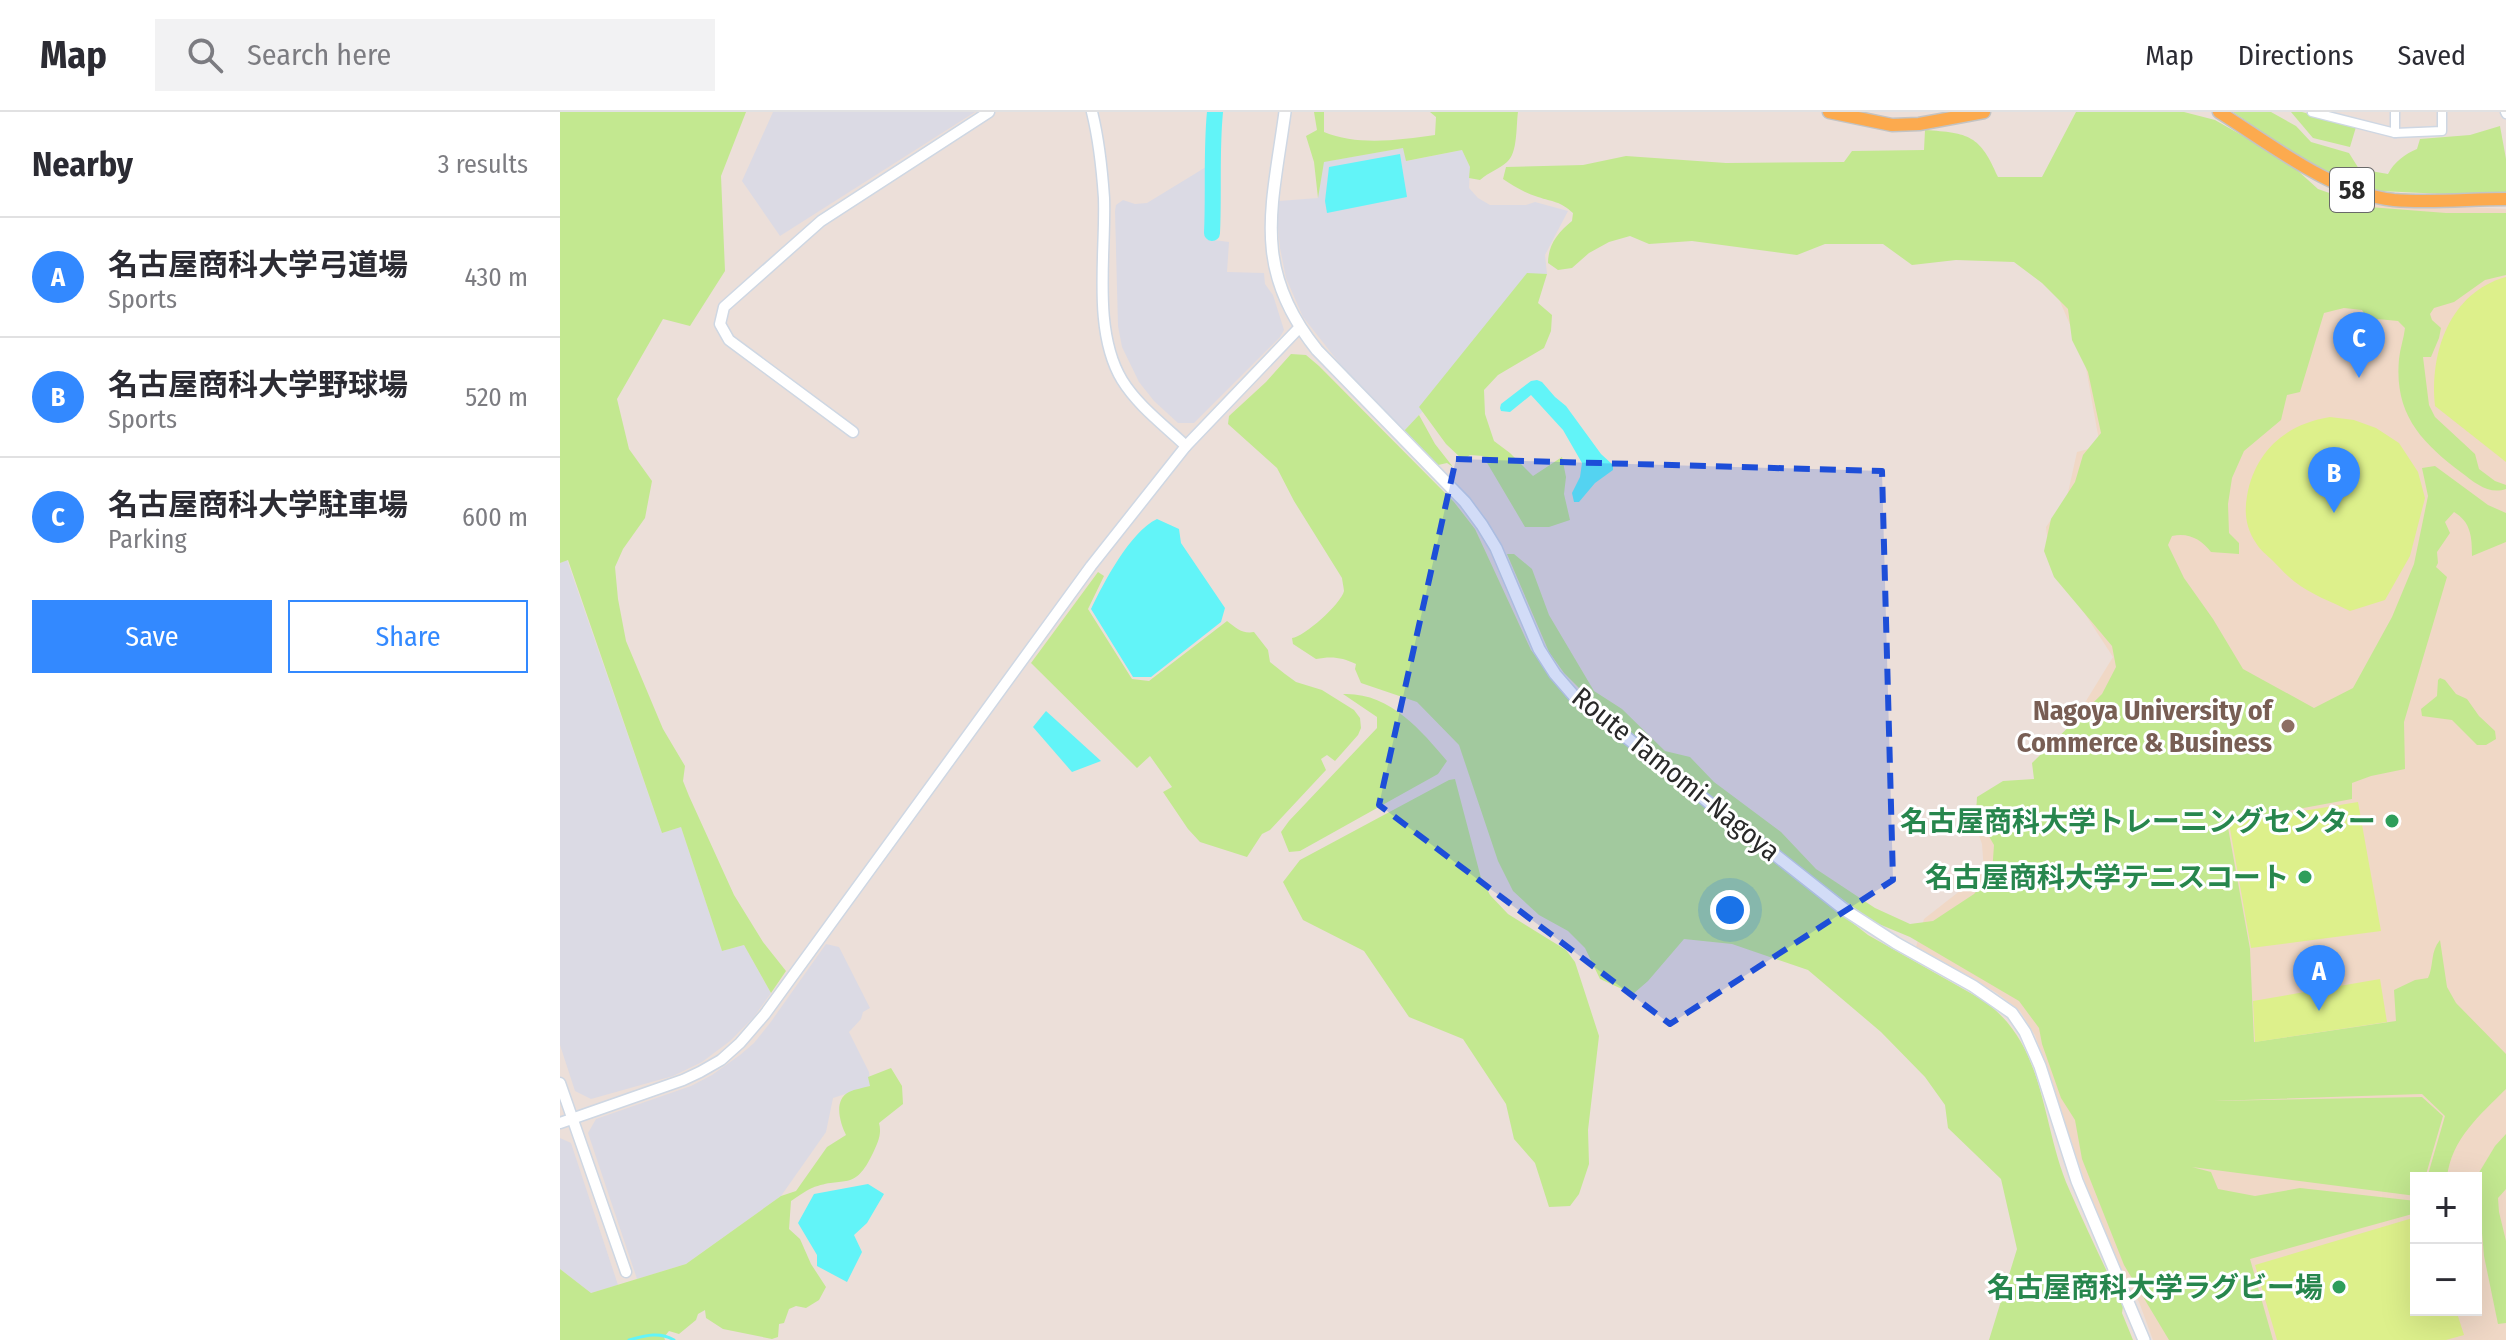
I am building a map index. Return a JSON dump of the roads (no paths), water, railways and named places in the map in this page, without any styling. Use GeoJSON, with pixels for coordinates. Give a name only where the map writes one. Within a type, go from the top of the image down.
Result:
{"type":"FeatureCollection","features":[{"type":"Feature","properties":{"kind":"main road","name":"Route Tamomi-Nagoya"},"geometry":{"type":"LineString","coordinates":[[1285,112],[1272,212],[1272,257],[1280,289],[1299,328],[1465,502],[1496,548],[1539,649],[1574,696],[1845,910],[1973,986],[2012,1013],[2025,1032],[2040,1066],[2077,1181],[2144,1340]]}},
{"type":"Feature","properties":{"kind":"main road"},"geometry":{"type":"LineString","coordinates":[[1829,112],[1892,125],[1919,124],[1984,112]]}},
{"type":"Feature","properties":{"kind":"main road","name":"58"},"geometry":{"type":"LineString","coordinates":[[2219,112],[2330,181],[2354,191],[2394,200],[2506,199]]}},
{"type":"Feature","properties":{"kind":"street"},"geometry":{"type":"LineString","coordinates":[[853,432],[729,340],[720,324],[724,307],[821,221],[989,112]]}},
{"type":"Feature","properties":{"kind":"street"},"geometry":{"type":"LineString","coordinates":[[1092,112],[1100,151],[1104,198],[1104,321],[1113,361],[1138,402],[1186,446]]}},
{"type":"Feature","properties":{"kind":"street"},"geometry":{"type":"LineString","coordinates":[[2312,112],[2347,116],[2395,133],[2442,131],[2442,112]]}},
{"type":"Feature","properties":{"kind":"street"},"geometry":{"type":"LineString","coordinates":[[2395,112],[2395,133]]}},
{"type":"Feature","properties":{"kind":"street"},"geometry":{"type":"LineString","coordinates":[[560,1123],[683,1080],[721,1060],[740,1043],[765,1014],[1091,566],[1186,446],[1299,328]]}},
{"type":"Feature","properties":{"kind":"street"},"geometry":{"type":"LineString","coordinates":[[560,1083],[626,1272]]}},
{"type":"Feature","properties":{"kind":"water"},"geometry":{"type":"Polygon","coordinates":[[[1400,154],[1407,197],[1327,213],[1325,201],[1329,167],[1400,154]]]}},
{"type":"Feature","properties":{"kind":"water"},"geometry":{"type":"Polygon","coordinates":[[[1537,380],[1566,406],[1601,454],[1613,465],[1613,470],[1595,483],[1579,502],[1574,502],[1572,493],[1580,477],[1582,463],[1563,430],[1531,395],[1510,412],[1501,411],[1501,404],[1531,381],[1537,380]]]}},
{"type":"Feature","properties":{"kind":"water"},"geometry":{"type":"Polygon","coordinates":[[[1157,519],[1179,529],[1181,543],[1225,608],[1221,622],[1151,677],[1133,677],[1091,609],[1128,546],[1147,525],[1157,519]]]}},
{"type":"Feature","properties":{"kind":"water"},"geometry":{"type":"Polygon","coordinates":[[[1046,711],[1101,761],[1072,772],[1033,727],[1046,711]]]}},
{"type":"Feature","properties":{"kind":"water"},"geometry":{"type":"Polygon","coordinates":[[[868,1184],[884,1194],[867,1223],[854,1235],[862,1252],[847,1282],[817,1266],[817,1255],[798,1223],[814,1194],[868,1184]]]}},
{"type":"Feature","properties":{"kind":"waterway"},"geometry":{"type":"LineString","coordinates":[[1212,233],[1215,112]]}},
{"type":"Feature","properties":{"kind":"waterway"},"geometry":{"type":"LineString","coordinates":[[629,1340],[657,1335],[674,1340]]}},
{"type":"Feature","properties":{"kind":"place","name":"名古屋商科大学駐車場"},"geometry":{"type":"Point","coordinates":[2359,378]}},
{"type":"Feature","properties":{"kind":"place","name":"名古屋商科大学野球場"},"geometry":{"type":"Point","coordinates":[2334,513]}},
{"type":"Feature","properties":{"kind":"place","name":"Nagoya University of Commerce & Business"},"geometry":{"type":"Point","coordinates":[2288,726]}},
{"type":"Feature","properties":{"kind":"place","name":"名古屋商科大学トレーニングセンター"},"geometry":{"type":"Point","coordinates":[2392,821]}},
{"type":"Feature","properties":{"kind":"place","name":"名古屋商科大学テニスコート"},"geometry":{"type":"Point","coordinates":[2305,877]}},
{"type":"Feature","properties":{"kind":"place","name":"名古屋商科大学弓道場"},"geometry":{"type":"Point","coordinates":[2319,1011]}},
{"type":"Feature","properties":{"kind":"place","name":"名古屋商科大学ラグビー場"},"geometry":{"type":"Point","coordinates":[2339,1287]}}]}
